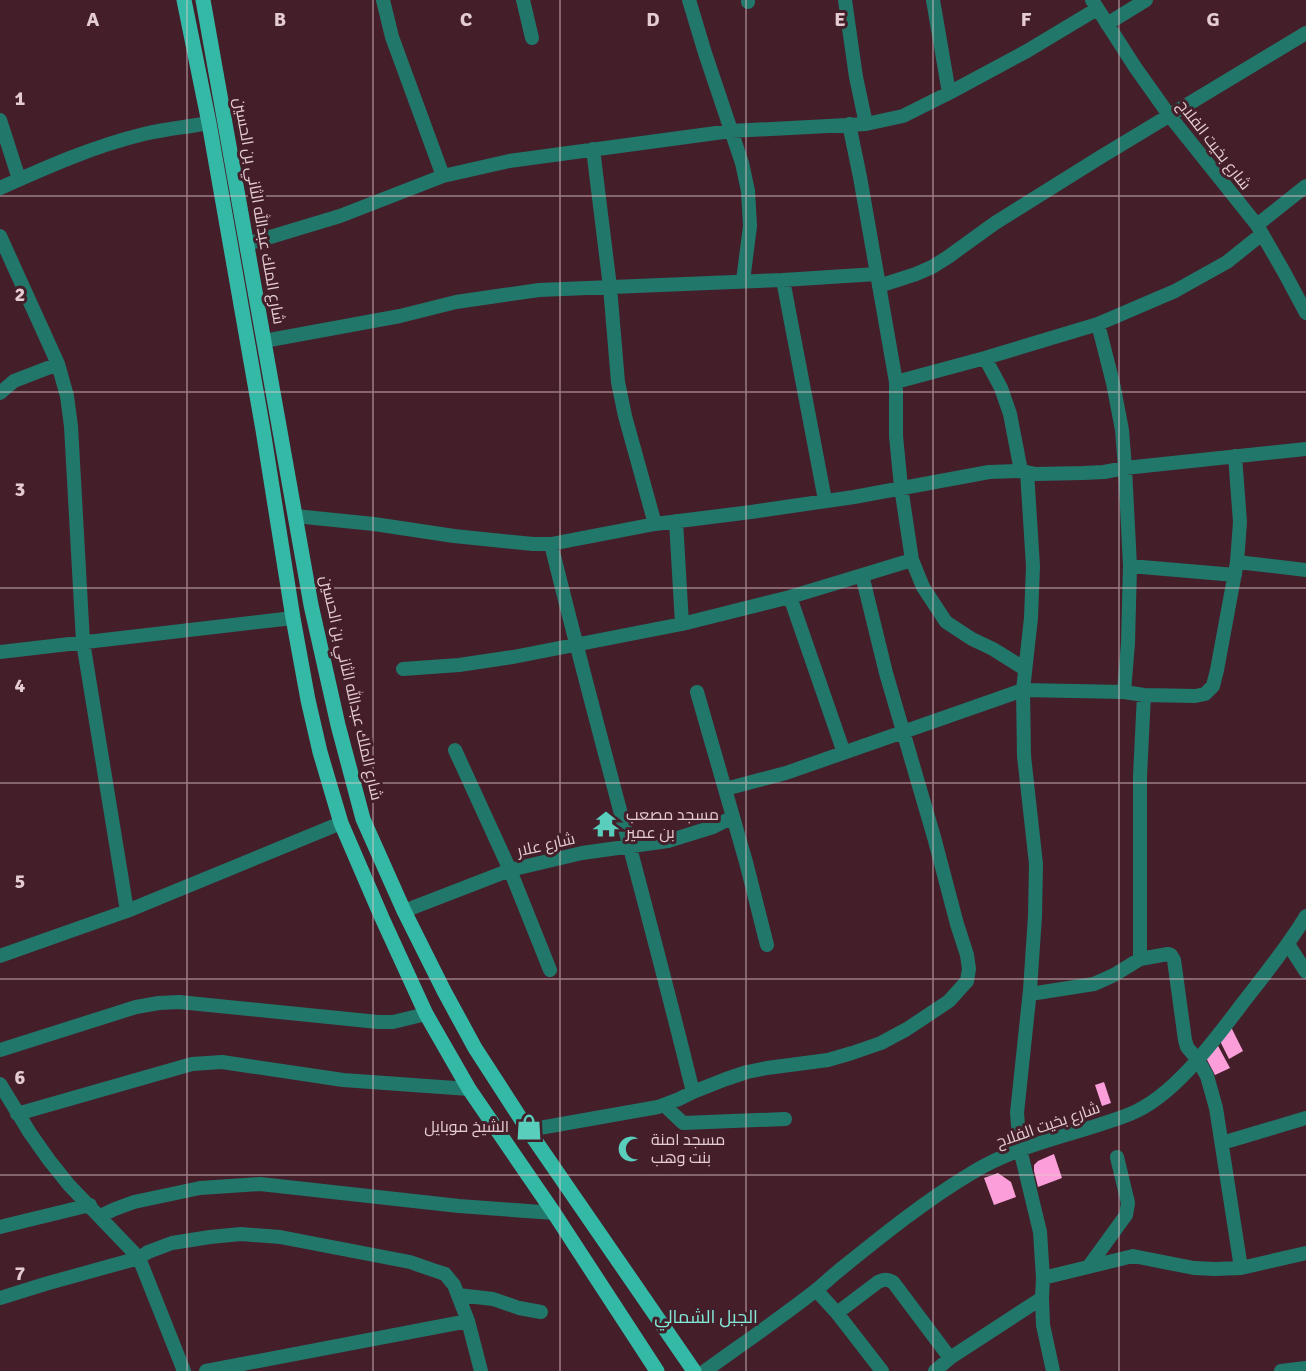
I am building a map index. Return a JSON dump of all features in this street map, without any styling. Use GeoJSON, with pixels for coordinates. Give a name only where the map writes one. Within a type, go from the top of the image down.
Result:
{"type":"FeatureCollection","features":[{"type":"Feature","properties":{"kind":"main road"},"geometry":{"type":"LineString","coordinates":[[184,0],[263,430],[308,700],[341,823],[426,1014],[469,1089],[554,1213],[657,1371]]}},
{"type":"Feature","properties":{"kind":"main road","name":"شارع الملك عبدالله الثاني بن الحسين"},"geometry":{"type":"LineString","coordinates":[[203,0],[311,605],[327,681],[358,802],[371,839],[404,911],[475,1048],[528,1130],[694,1371]]}},
{"type":"Feature","properties":{"kind":"main road"},"geometry":{"type":"LineString","coordinates":[[263,430],[280,427]]}},
{"type":"Feature","properties":{"kind":"main road"},"geometry":{"type":"LineString","coordinates":[[271,481],[289,478]]}},
{"type":"Feature","properties":{"kind":"street"},"geometry":{"type":"LineString","coordinates":[[383,0],[392,37],[442,176]]}},
{"type":"Feature","properties":{"kind":"street"},"geometry":{"type":"LineString","coordinates":[[523,0],[532,38]]}},
{"type":"Feature","properties":{"kind":"street"},"geometry":{"type":"LineString","coordinates":[[689,0],[742,163],[748,191],[750,226],[743,281]]}},
{"type":"Feature","properties":{"kind":"street"},"geometry":{"type":"LineString","coordinates":[[845,0],[856,77],[866,124]]}},
{"type":"Feature","properties":{"kind":"street"},"geometry":{"type":"LineString","coordinates":[[933,0],[949,93]]}},
{"type":"Feature","properties":{"kind":"street"},"geometry":{"type":"LineString","coordinates":[[1107,24],[1146,0]]}},
{"type":"Feature","properties":{"kind":"street"},"geometry":{"type":"LineString","coordinates":[[247,244],[340,216],[442,176],[509,161],[731,131],[866,124],[903,116],[1027,51],[1095,4]]}},
{"type":"Feature","properties":{"kind":"street","name":"شارع بخيت الفلاح"},"geometry":{"type":"LineString","coordinates":[[1095,4],[1169,115],[1259,230],[1306,313]]}},
{"type":"Feature","properties":{"kind":"street"},"geometry":{"type":"LineString","coordinates":[[264,341],[400,316],[477,298],[539,290],[743,281],[878,280],[916,274],[932,267],[995,223],[1306,33]]}},
{"type":"Feature","properties":{"kind":"street"},"geometry":{"type":"LineString","coordinates":[[0,120],[19,180]]}},
{"type":"Feature","properties":{"kind":"street"},"geometry":{"type":"LineString","coordinates":[[0,188],[52,164],[88,151],[136,137],[208,123]]}},
{"type":"Feature","properties":{"kind":"street"},"geometry":{"type":"LineString","coordinates":[[849,124],[896,382],[896,436],[912,560],[923,588],[946,622],[1025,669]]}},
{"type":"Feature","properties":{"kind":"street"},"geometry":{"type":"LineString","coordinates":[[593,149],[610,287],[618,382],[655,524]]}},
{"type":"Feature","properties":{"kind":"street"},"geometry":{"type":"LineString","coordinates":[[896,382],[1098,324],[1175,291],[1227,262],[1306,186]]}},
{"type":"Feature","properties":{"kind":"street"},"geometry":{"type":"LineString","coordinates":[[0,236],[58,364],[67,396],[71,426],[83,642],[127,911]]}},
{"type":"Feature","properties":{"kind":"street"},"geometry":{"type":"LineString","coordinates":[[783,280],[825,500]]}},
{"type":"Feature","properties":{"kind":"street"},"geometry":{"type":"LineString","coordinates":[[1098,324],[1117,402],[1125,468],[1130,566],[1124,692]]}},
{"type":"Feature","properties":{"kind":"street"},"geometry":{"type":"LineString","coordinates":[[985,358],[1001,388],[1010,414],[1024,472],[1033,566],[1023,690],[1024,756],[1036,864],[1035,916],[1030,994],[1017,1113],[1020,1149],[1040,1232],[1044,1278],[1043,1325],[1053,1371]]}},
{"type":"Feature","properties":{"kind":"street"},"geometry":{"type":"LineString","coordinates":[[0,393],[14,381],[58,364]]}},
{"type":"Feature","properties":{"kind":"street"},"geometry":{"type":"LineString","coordinates":[[295,516],[374,524],[454,536],[551,544],[655,524],[855,497],[990,472],[1036,474],[1104,472],[1306,449]]}},
{"type":"Feature","properties":{"kind":"street"},"geometry":{"type":"LineString","coordinates":[[725,789],[786,773],[1023,690],[1195,696],[1205,694],[1213,686],[1218,670],[1236,569],[1240,522],[1235,456]]}},
{"type":"Feature","properties":{"kind":"street"},"geometry":{"type":"LineString","coordinates":[[676,521],[682,624]]}},
{"type":"Feature","properties":{"kind":"street"},"geometry":{"type":"LineString","coordinates":[[551,544],[629,847],[665,975],[693,1092]]}},
{"type":"Feature","properties":{"kind":"street"},"geometry":{"type":"LineString","coordinates":[[404,669],[459,665],[513,657],[682,624],[790,597],[912,560]]}},
{"type":"Feature","properties":{"kind":"street"},"geometry":{"type":"LineString","coordinates":[[1130,566],[1306,570]]}},
{"type":"Feature","properties":{"kind":"street"},"geometry":{"type":"LineString","coordinates":[[528,1130],[664,1105],[747,1072],[828,1060],[881,1043],[949,1001],[967,981],[969,969],[967,955],[886,672],[862,575]]}},
{"type":"Feature","properties":{"kind":"street"},"geometry":{"type":"LineString","coordinates":[[790,597],[844,753]]}},
{"type":"Feature","properties":{"kind":"street"},"geometry":{"type":"LineString","coordinates":[[0,652],[293,618]]}},
{"type":"Feature","properties":{"kind":"street"},"geometry":{"type":"LineString","coordinates":[[698,692],[767,945]]}},
{"type":"Feature","properties":{"kind":"street"},"geometry":{"type":"LineString","coordinates":[[1140,959],[1140,776],[1144,694]]}},
{"type":"Feature","properties":{"kind":"street"},"geometry":{"type":"LineString","coordinates":[[455,750],[510,870],[549,970]]}},
{"type":"Feature","properties":{"kind":"street","name":"شارع علار"},"geometry":{"type":"LineString","coordinates":[[404,911],[510,870],[582,853],[668,841],[733,817]]}},
{"type":"Feature","properties":{"kind":"street"},"geometry":{"type":"LineString","coordinates":[[0,956],[127,911],[341,823]]}},
{"type":"Feature","properties":{"kind":"street","name":"شارع بخيت الفلاح"},"geometry":{"type":"LineString","coordinates":[[705,1371],[970,1173],[1020,1149],[1132,1113],[1150,1104],[1198,1060],[1288,944],[1306,917]]}},
{"type":"Feature","properties":{"kind":"street"},"geometry":{"type":"LineString","coordinates":[[1288,944],[1306,972]]}},
{"type":"Feature","properties":{"kind":"street"},"geometry":{"type":"LineString","coordinates":[[1030,994],[1094,984],[1140,959],[1168,954],[1171,956],[1174,960],[1185,1040],[1207,1076],[1210,1087],[1222,1143],[1241,1268]]}},
{"type":"Feature","properties":{"kind":"street"},"geometry":{"type":"LineString","coordinates":[[0,1050],[136,1007],[159,1003],[180,1002],[378,1022],[393,1022],[426,1014]]}},
{"type":"Feature","properties":{"kind":"street"},"geometry":{"type":"LineString","coordinates":[[18,1114],[177,1068],[207,1062],[222,1062],[343,1080],[469,1089]]}},
{"type":"Feature","properties":{"kind":"street"},"geometry":{"type":"LineString","coordinates":[[0,1084],[49,1160],[69,1185],[139,1258],[184,1371]]}},
{"type":"Feature","properties":{"kind":"street"},"geometry":{"type":"LineString","coordinates":[[664,1105],[684,1123],[785,1119]]}},
{"type":"Feature","properties":{"kind":"street"},"geometry":{"type":"LineString","coordinates":[[1222,1143],[1306,1118]]}},
{"type":"Feature","properties":{"kind":"street"},"geometry":{"type":"LineString","coordinates":[[1089,1266],[1126,1215],[1128,1203],[1117,1157]]}},
{"type":"Feature","properties":{"kind":"street"},"geometry":{"type":"LineString","coordinates":[[100,1216],[134,1202],[200,1188],[260,1184],[470,1207],[554,1213]]}},
{"type":"Feature","properties":{"kind":"street"},"geometry":{"type":"LineString","coordinates":[[0,1227],[90,1205]]}},
{"type":"Feature","properties":{"kind":"street"},"geometry":{"type":"LineString","coordinates":[[0,1298],[139,1258],[172,1243],[241,1234],[280,1237],[410,1262],[445,1274],[454,1285],[468,1321],[481,1371]]}},
{"type":"Feature","properties":{"kind":"street"},"geometry":{"type":"LineString","coordinates":[[1044,1278],[1132,1256],[1194,1268],[1241,1268],[1306,1253]]}},
{"type":"Feature","properties":{"kind":"street"},"geometry":{"type":"LineString","coordinates":[[837,1313],[878,1282],[889,1280],[950,1358]]}},
{"type":"Feature","properties":{"kind":"street"},"geometry":{"type":"LineString","coordinates":[[816,1290],[882,1371]]}},
{"type":"Feature","properties":{"kind":"street"},"geometry":{"type":"LineString","coordinates":[[458,1295],[493,1299],[519,1308],[541,1312]]}},
{"type":"Feature","properties":{"kind":"street"},"geometry":{"type":"LineString","coordinates":[[935,1371],[950,1358],[1042,1298]]}},
{"type":"Feature","properties":{"kind":"street"},"geometry":{"type":"LineString","coordinates":[[206,1371],[468,1321]]}},
{"type":"Feature","properties":{"kind":"street"},"geometry":{"type":"LineString","coordinates":[[1281,1371],[1306,1368]]}},
{"type":"Feature","properties":{"kind":"building"},"geometry":{"type":"Polygon","coordinates":[[[1231,1027],[1243,1051],[1229,1059],[1219,1039],[1231,1027]]]}},
{"type":"Feature","properties":{"kind":"building"},"geometry":{"type":"Polygon","coordinates":[[[1217,1044],[1230,1068],[1215,1075],[1205,1056],[1217,1044]]]}},
{"type":"Feature","properties":{"kind":"building"},"geometry":{"type":"Polygon","coordinates":[[[1104,1082],[1111,1103],[1102,1106],[1095,1085],[1104,1082]]]}},
{"type":"Feature","properties":{"kind":"building"},"geometry":{"type":"Polygon","coordinates":[[[1054,1154],[1062,1178],[1038,1187],[1034,1165],[1054,1154]]]}},
{"type":"Feature","properties":{"kind":"building"},"geometry":{"type":"Polygon","coordinates":[[[998,1173],[1011,1182],[1016,1197],[994,1205],[984,1178],[998,1173]]]}},
{"type":"Feature","properties":{"kind":"place","name":"مسجد مصعب بن عمير"},"geometry":{"type":"Point","coordinates":[606,824]}},
{"type":"Feature","properties":{"kind":"place","name":"الشيخ موبايل"},"geometry":{"type":"Point","coordinates":[529,1127]}},
{"type":"Feature","properties":{"kind":"place","name":"مسجد امنة بنت وهب"},"geometry":{"type":"Point","coordinates":[631,1149]}},
{"type":"Feature","properties":{"kind":"district","name":"الجبل الشمالي"},"geometry":{"type":"Point","coordinates":[706,1317]}}]}
